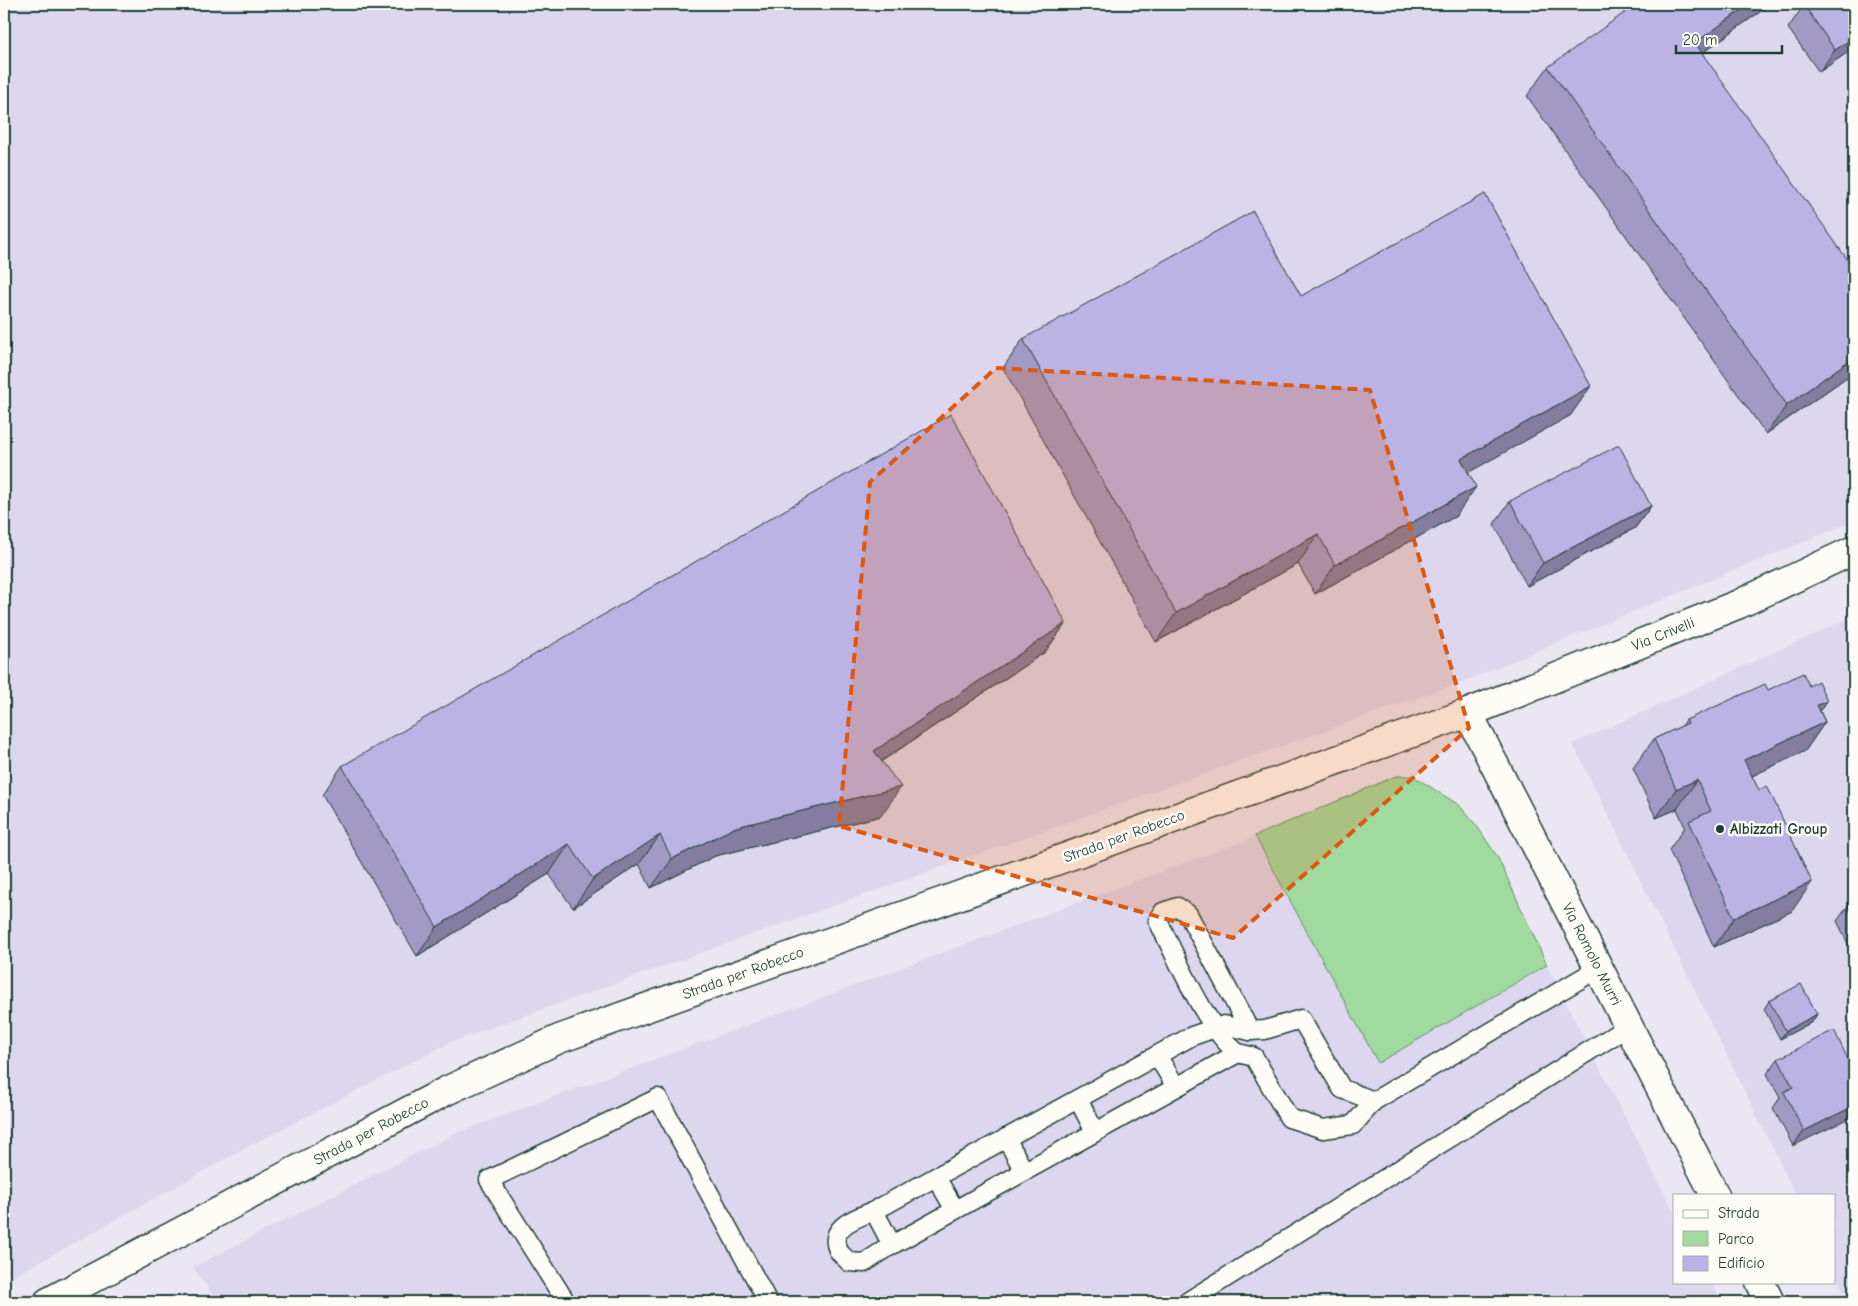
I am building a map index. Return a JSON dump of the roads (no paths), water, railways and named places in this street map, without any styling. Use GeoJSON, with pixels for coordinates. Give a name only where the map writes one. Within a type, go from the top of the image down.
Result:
{"type":"FeatureCollection","features":[{"type":"Feature","properties":{"kind":"street","name":"Via Crivelli"},"geometry":{"type":"LineString","coordinates":[[1468,712],[1739,604],[1854,550]]}},
{"type":"Feature","properties":{"kind":"street","name":"Via Romolo Murri"},"geometry":{"type":"LineString","coordinates":[[1468,712],[1714,1194]]}},
{"type":"Feature","properties":{"kind":"street","name":"Strada per Robecco"},"geometry":{"type":"LineString","coordinates":[[48,1302],[446,1091],[559,1039],[1468,712]]}},
{"type":"Feature","properties":{"kind":"street"},"geometry":{"type":"LineString","coordinates":[[1761,1284],[1770,1302]]}},
{"type":"Feature","properties":{"kind":"lane"},"geometry":{"type":"LineString","coordinates":[[1250,1031],[1188,914],[1178,906],[1163,912],[1158,921],[1202,1006],[1229,1047],[1238,1053],[1254,1057],[1289,1118],[1324,1129],[1353,1125],[1374,1101],[1599,968]]}},
{"type":"Feature","properties":{"kind":"lane"},"geometry":{"type":"LineString","coordinates":[[1238,1053],[892,1245],[864,1264],[849,1262],[838,1250],[836,1238],[842,1225],[874,1211],[1192,1036],[1215,1027],[1224,1025],[1250,1031],[1265,1030],[1301,1019],[1342,1089],[1374,1101]]}},
{"type":"Feature","properties":{"kind":"lane"},"geometry":{"type":"LineString","coordinates":[[1187,1302],[1629,1026]]}},
{"type":"Feature","properties":{"kind":"lane"},"geometry":{"type":"LineString","coordinates":[[1157,1055],[1176,1087]]}},
{"type":"Feature","properties":{"kind":"lane"},"geometry":{"type":"LineString","coordinates":[[566,1302],[489,1180],[658,1098],[768,1302]]}},
{"type":"Feature","properties":{"kind":"lane"},"geometry":{"type":"LineString","coordinates":[[1078,1099],[1096,1132]]}},
{"type":"Feature","properties":{"kind":"lane"},"geometry":{"type":"LineString","coordinates":[[1006,1138],[1024,1171]]}},
{"type":"Feature","properties":{"kind":"lane"},"geometry":{"type":"LineString","coordinates":[[936,1177],[955,1210]]}},
{"type":"Feature","properties":{"kind":"lane"},"geometry":{"type":"LineString","coordinates":[[874,1211],[892,1245]]}},
{"type":"Feature","properties":{"kind":"place","name":"Albizzati Group"},"geometry":{"type":"Point","coordinates":[1720,829]}}]}
